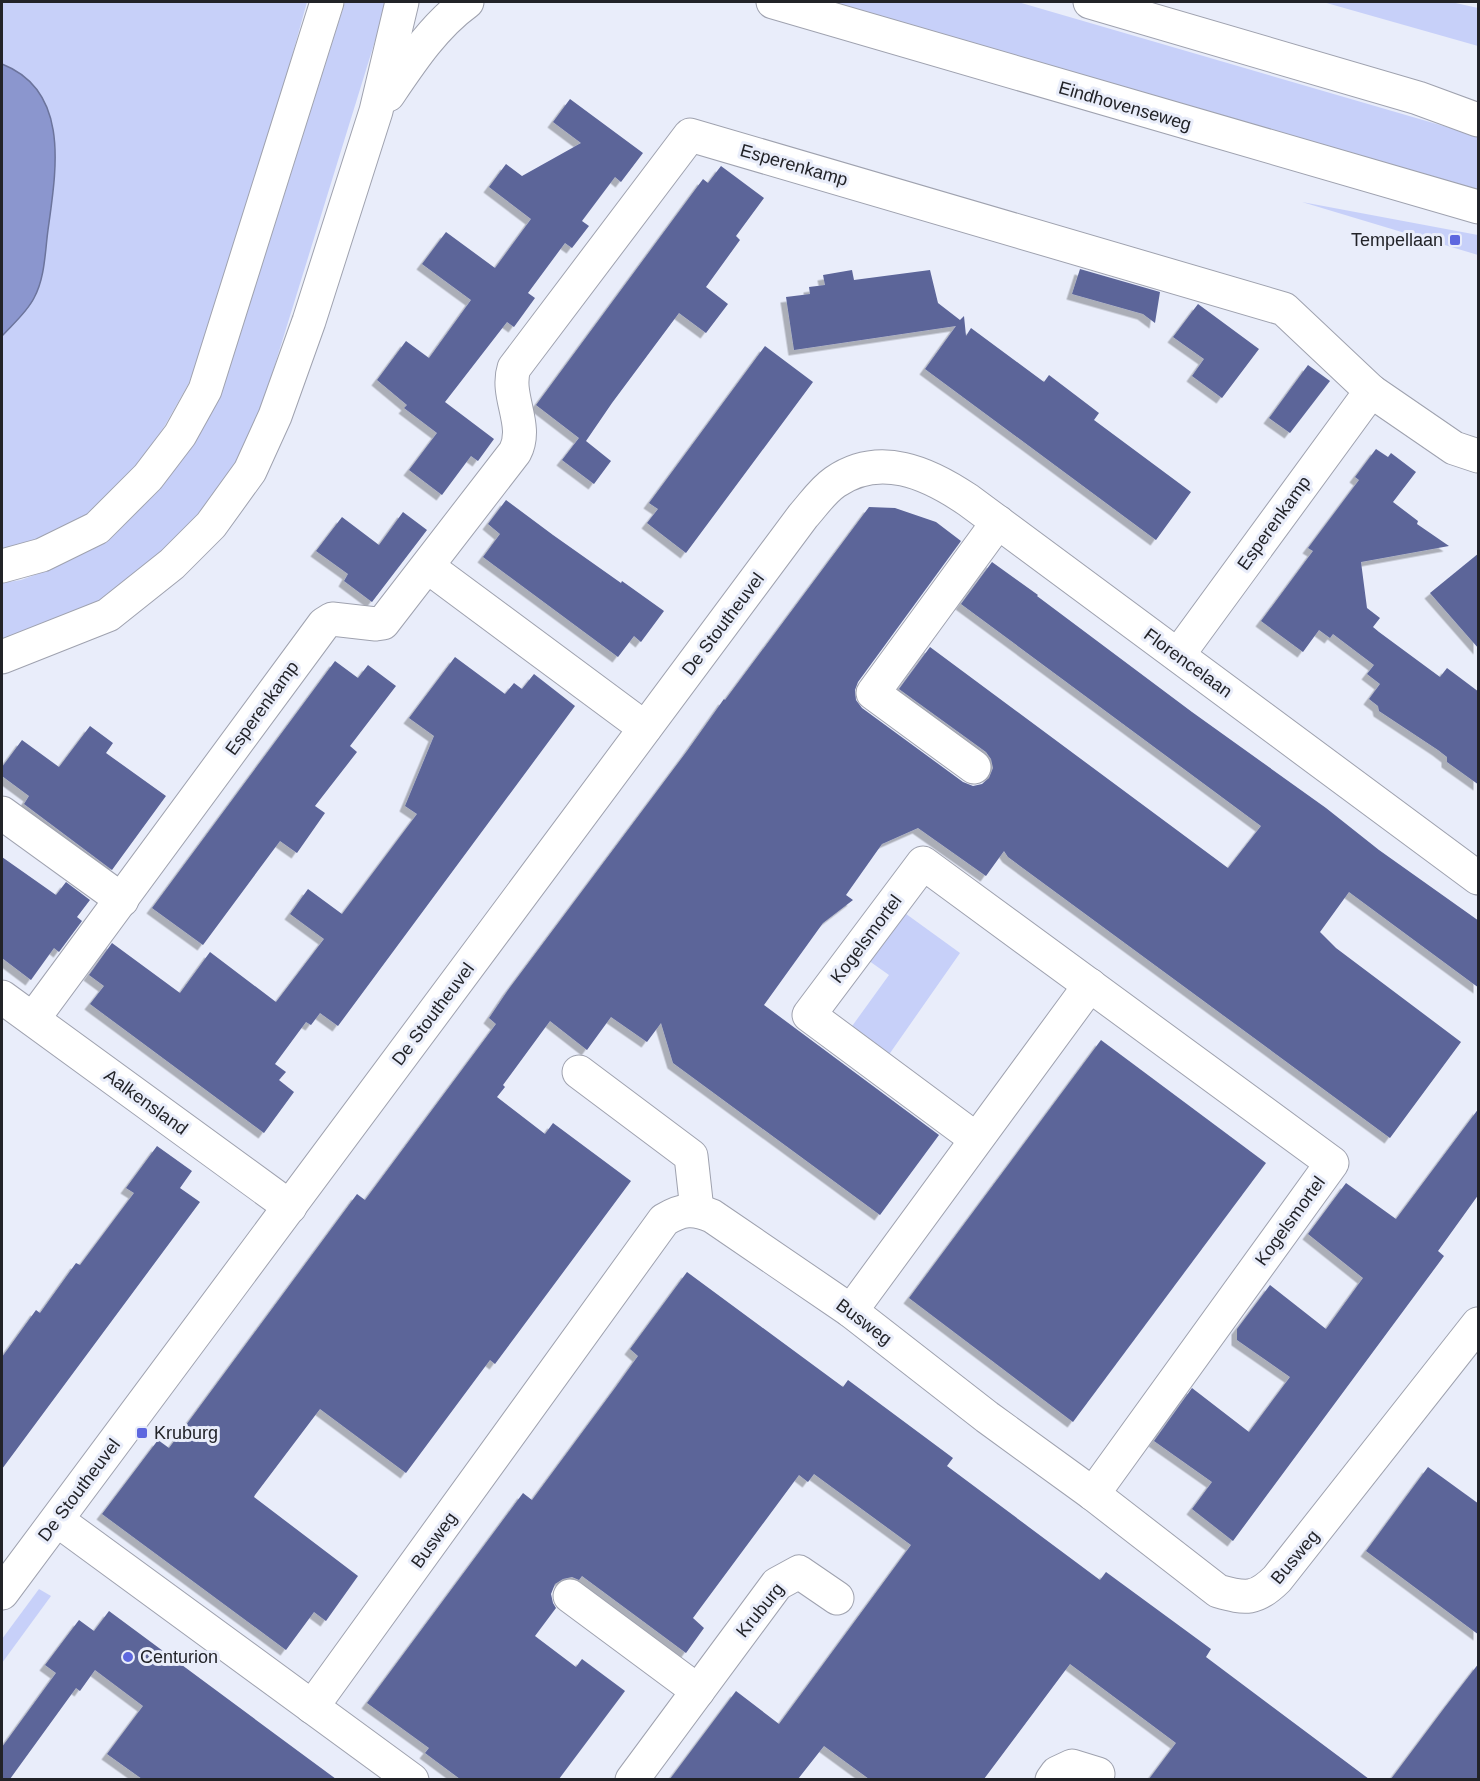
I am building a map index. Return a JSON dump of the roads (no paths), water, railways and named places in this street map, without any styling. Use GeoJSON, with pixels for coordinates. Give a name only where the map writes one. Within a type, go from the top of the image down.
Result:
{"type":"FeatureCollection","features":[{"type":"Feature","properties":{"kind":"main road"},"geometry":{"type":"LineString","coordinates":[[2,566],[42,555],[97,528],[148,477],[180,435],[205,390],[327,2]]}},
{"type":"Feature","properties":{"kind":"main road"},"geometry":{"type":"LineString","coordinates":[[2,657],[108,615],[172,564],[211,525],[249,471],[279,406],[309,321],[376,111],[402,2]]}},
{"type":"Feature","properties":{"kind":"main road"},"geometry":{"type":"LineString","coordinates":[[376,111],[427,41],[467,2]]}},
{"type":"Feature","properties":{"kind":"main road","name":"Eindhovenseweg"},"geometry":{"type":"LineString","coordinates":[[773,2],[1479,207]]}},
{"type":"Feature","properties":{"kind":"main road"},"geometry":{"type":"LineString","coordinates":[[1090,2],[1418,98],[1479,120]]}},
{"type":"Feature","properties":{"kind":"main road","name":"Esperenkamp"},"geometry":{"type":"LineString","coordinates":[[33,1019],[324,624],[332,620],[383,623],[515,452],[521,436],[511,378],[514,368],[690,135],[1284,309],[1371,391],[1454,448],[1479,456]]}},
{"type":"Feature","properties":{"kind":"main road","name":"Esperenkamp"},"geometry":{"type":"LineString","coordinates":[[1178,655],[1371,391]]}},
{"type":"Feature","properties":{"kind":"main road","name":"Florencelaan"},"geometry":{"type":"LineString","coordinates":[[888,467],[922,473],[944,484],[1479,878]]}},
{"type":"Feature","properties":{"kind":"main road","name":"De Stoutheuvel"},"geometry":{"type":"LineString","coordinates":[[2,1593],[803,516],[834,483],[850,474],[867,469],[888,467]]}},
{"type":"Feature","properties":{"kind":"main road"},"geometry":{"type":"LineString","coordinates":[[974,766],[873,693],[998,522]]}},
{"type":"Feature","properties":{"kind":"main road"},"geometry":{"type":"LineString","coordinates":[[428,567],[645,728]]}},
{"type":"Feature","properties":{"kind":"main road"},"geometry":{"type":"LineString","coordinates":[[2,813],[122,900]]}},
{"type":"Feature","properties":{"kind":"main road","name":"Kogelsmortel"},"geometry":{"type":"LineString","coordinates":[[976,1139],[809,1015],[923,863],[1332,1162],[1093,1494]]}},
{"type":"Feature","properties":{"kind":"main road"},"geometry":{"type":"LineString","coordinates":[[851,1311],[1090,985]]}},
{"type":"Feature","properties":{"kind":"main road","name":"Aalkensland"},"geometry":{"type":"LineString","coordinates":[[2,997],[290,1207]]}},
{"type":"Feature","properties":{"kind":"main road"},"geometry":{"type":"LineString","coordinates":[[579,1072],[691,1156],[697,1210]]}},
{"type":"Feature","properties":{"kind":"main road","name":"Busweg"},"geometry":{"type":"LineString","coordinates":[[312,1707],[664,1220],[674,1214],[697,1210],[712,1216],[851,1311],[1218,1591],[1234,1596],[1250,1598],[1265,1592],[1479,1324]]}},
{"type":"Feature","properties":{"kind":"main road"},"geometry":{"type":"LineString","coordinates":[[57,1520],[412,1779]]}},
{"type":"Feature","properties":{"kind":"main road","name":"Kruburg"},"geometry":{"type":"LineString","coordinates":[[632,1779],[777,1584],[799,1572],[837,1598]]}},
{"type":"Feature","properties":{"kind":"main road"},"geometry":{"type":"LineString","coordinates":[[570,1596],[698,1691]]}},
{"type":"Feature","properties":{"kind":"main road"},"geometry":{"type":"LineString","coordinates":[[1052,1779],[1057,1773],[1072,1766],[1098,1774]]}},
{"type":"Feature","properties":{"kind":"place","name":"Tempellaan"},"geometry":{"type":"Point","coordinates":[1455,240]}},
{"type":"Feature","properties":{"kind":"place","name":"Kruburg"},"geometry":{"type":"Point","coordinates":[142,1433]}},
{"type":"Feature","properties":{"kind":"place","name":"Centurion"},"geometry":{"type":"Point","coordinates":[128,1657]}}]}
